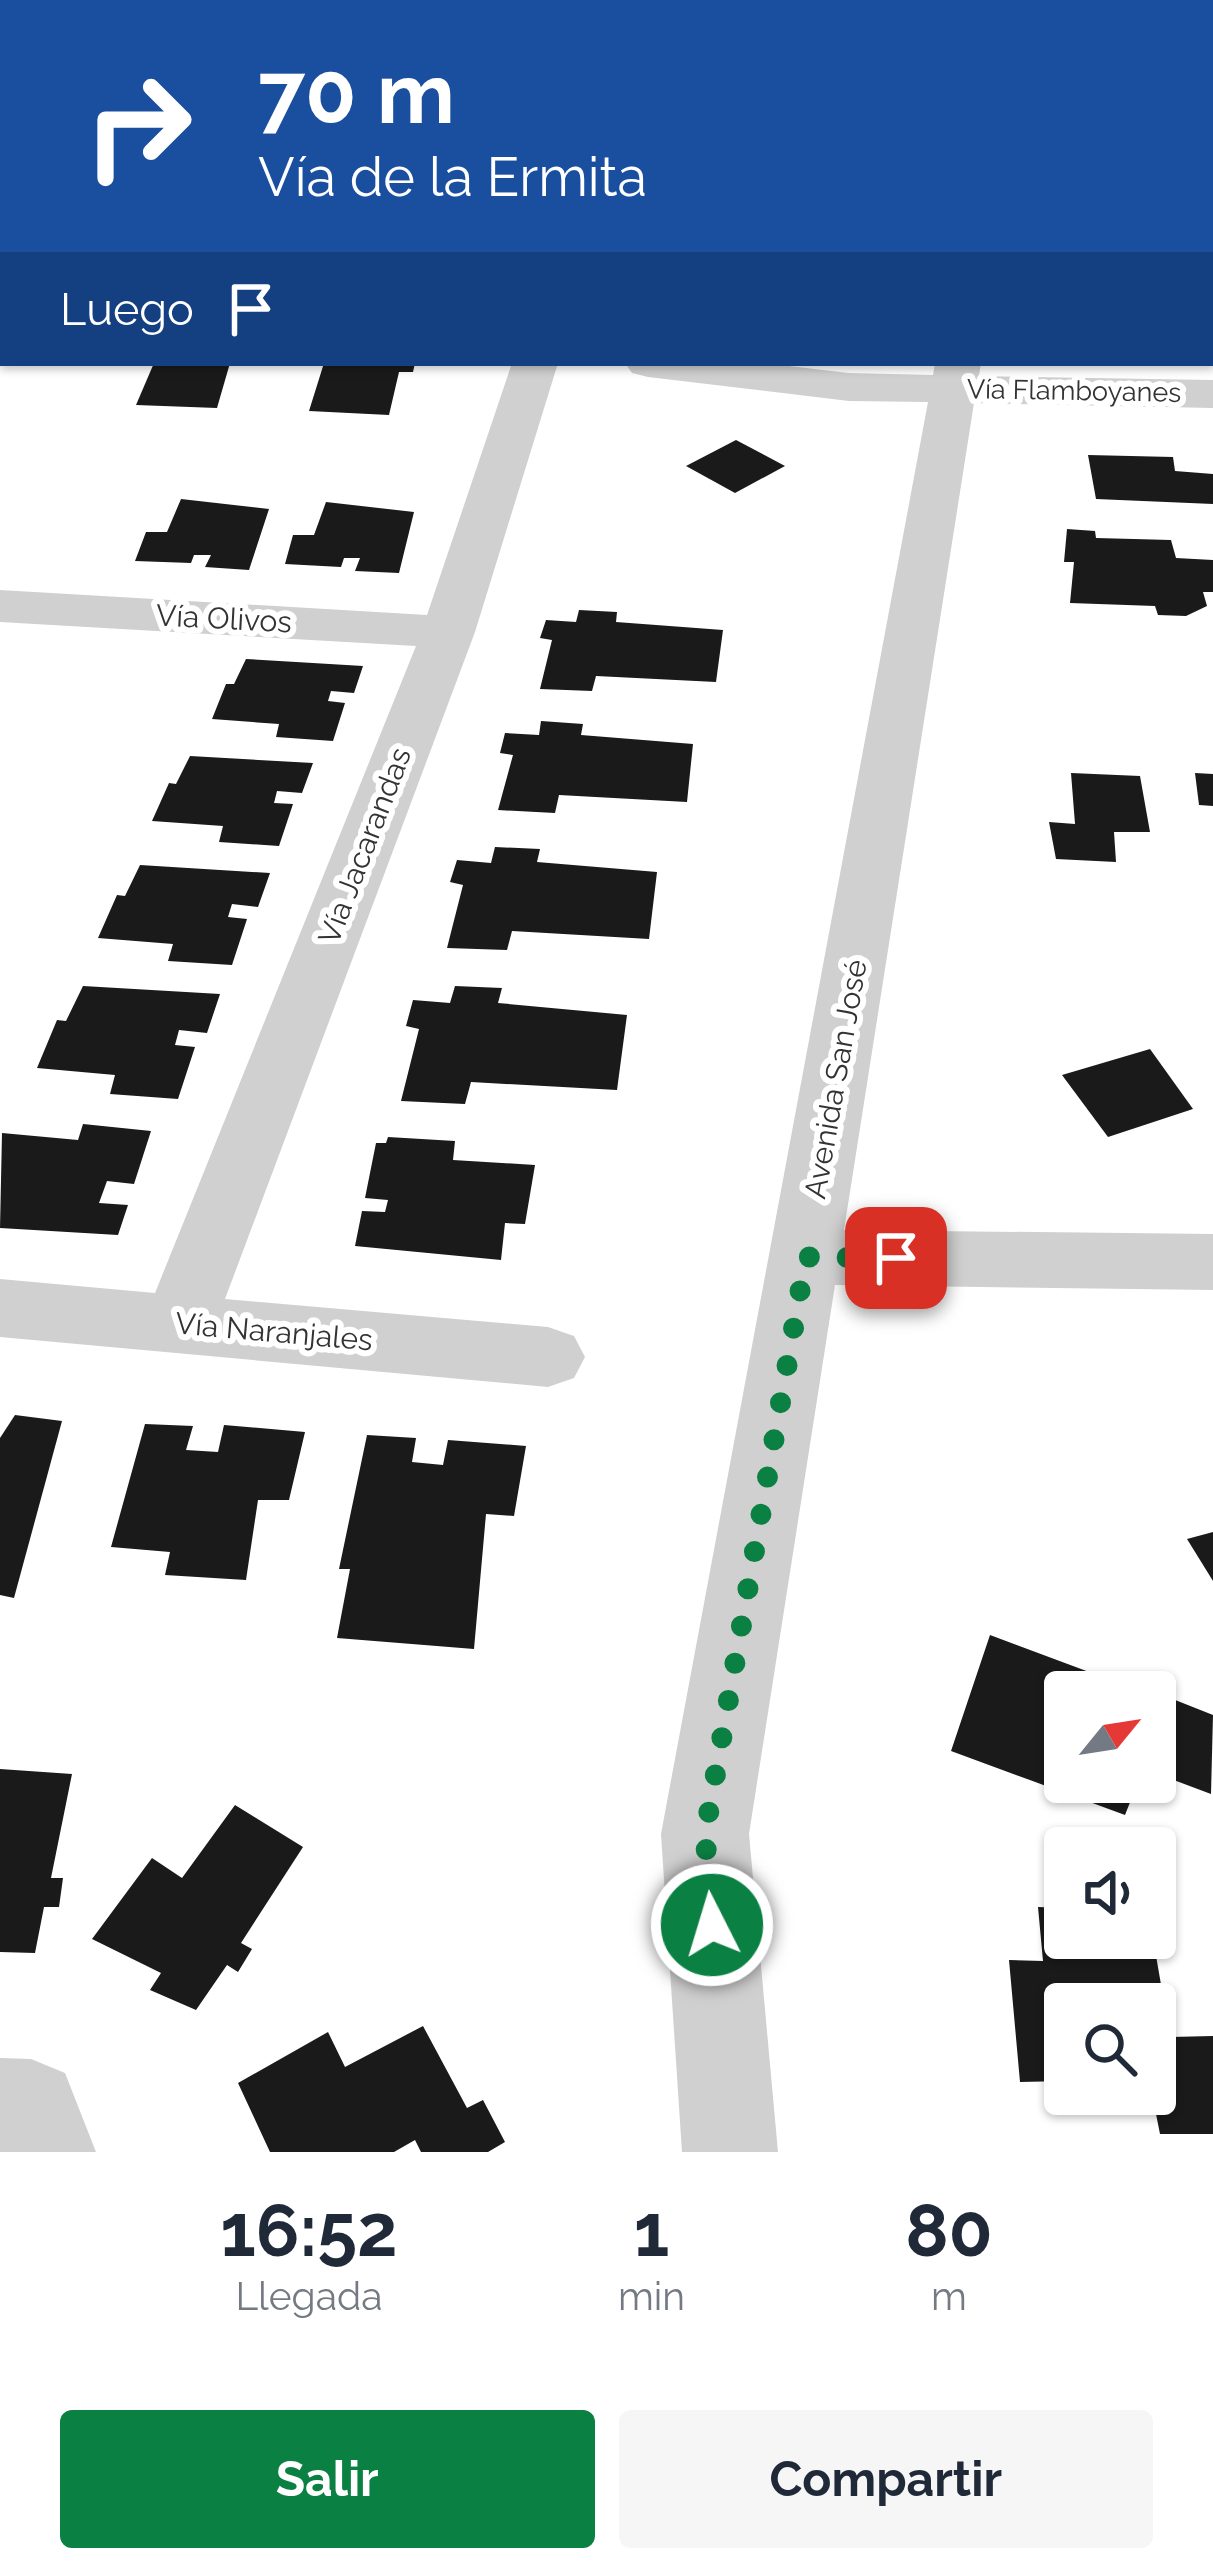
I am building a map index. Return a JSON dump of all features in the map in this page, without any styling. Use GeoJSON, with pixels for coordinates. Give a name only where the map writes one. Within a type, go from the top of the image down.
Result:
{"type":"FeatureCollection","features":[{"type":"Feature","properties":{"kind":"street","name":"Vía Jacarandas"},"geometry":{"type":"LineString","coordinates":[[179,1324],[448,632],[534,366]]}},
{"type":"Feature","properties":{"kind":"street","name":"Vía Flamboyanes"},"geometry":{"type":"LineString","coordinates":[[666,366],[849,387],[956,376],[1213,394]]}},
{"type":"Feature","properties":{"kind":"street","name":"Avenida San José"},"geometry":{"type":"LineString","coordinates":[[730,2152],[705,1834],[956,376]]}},
{"type":"Feature","properties":{"kind":"street","name":"Vía Olivos"},"geometry":{"type":"LineString","coordinates":[[0,606],[448,632]]}},
{"type":"Feature","properties":{"kind":"street"},"geometry":{"type":"LineString","coordinates":[[806,1257],[1213,1262]]}},
{"type":"Feature","properties":{"kind":"street","name":"Vía Naranjales"},"geometry":{"type":"LineString","coordinates":[[0,1308],[548,1357]]}},
{"type":"Feature","properties":{"kind":"street"},"geometry":{"type":"LineString","coordinates":[[0,2106],[32,2108],[48,2152]]}},
{"type":"Feature","properties":{"kind":"building"},"geometry":{"type":"Polygon","coordinates":[[[153,366],[229,366],[217,408],[136,405],[153,366]]]}},
{"type":"Feature","properties":{"kind":"building"},"geometry":{"type":"Polygon","coordinates":[[[323,366],[414,366],[413,372],[399,372],[389,415],[309,411],[323,366]]]}},
{"type":"Feature","properties":{"kind":"building"},"geometry":{"type":"Polygon","coordinates":[[[736,440],[785,466],[735,493],[686,466],[736,440]]]}},
{"type":"Feature","properties":{"kind":"building"},"geometry":{"type":"Polygon","coordinates":[[[1088,455],[1173,457],[1175,471],[1213,474],[1213,504],[1096,499],[1088,455]]]}},
{"type":"Feature","properties":{"kind":"building"},"geometry":{"type":"Polygon","coordinates":[[[181,499],[269,509],[249,570],[205,567],[211,555],[194,555],[191,563],[135,561],[146,532],[167,532],[181,499]]]}},
{"type":"Feature","properties":{"kind":"building"},"geometry":{"type":"Polygon","coordinates":[[[326,502],[414,512],[399,573],[355,571],[360,558],[344,558],[341,567],[285,564],[293,535],[314,535],[326,502]]]}},
{"type":"Feature","properties":{"kind":"building"},"geometry":{"type":"Polygon","coordinates":[[[1067,529],[1095,531],[1096,538],[1171,540],[1176,558],[1213,560],[1213,592],[1203,592],[1207,606],[1186,616],[1158,615],[1155,606],[1070,603],[1074,562],[1064,562],[1067,529]]]}},
{"type":"Feature","properties":{"kind":"building"},"geometry":{"type":"Polygon","coordinates":[[[579,610],[617,612],[616,622],[723,630],[716,682],[596,676],[592,691],[540,689],[552,640],[540,638],[546,620],[576,622],[579,610]]]}},
{"type":"Feature","properties":{"kind":"building"},"geometry":{"type":"Polygon","coordinates":[[[246,659],[363,666],[354,693],[331,691],[328,701],[345,703],[333,741],[276,737],[279,724],[212,719],[226,684],[234,684],[246,659]]]}},
{"type":"Feature","properties":{"kind":"building"},"geometry":{"type":"Polygon","coordinates":[[[541,721],[583,724],[581,735],[693,744],[687,802],[559,795],[555,813],[498,810],[513,755],[500,753],[505,733],[539,735],[541,721]]]}},
{"type":"Feature","properties":{"kind":"building"},"geometry":{"type":"Polygon","coordinates":[[[190,756],[313,763],[302,793],[277,791],[274,803],[293,804],[279,846],[219,842],[223,826],[152,821],[169,783],[176,784],[190,756]]]}},
{"type":"Feature","properties":{"kind":"building"},"geometry":{"type":"Polygon","coordinates":[[[1071,773],[1140,776],[1150,832],[1114,832],[1116,862],[1056,859],[1049,822],[1075,824],[1071,773]]]}},
{"type":"Feature","properties":{"kind":"building"},"geometry":{"type":"Polygon","coordinates":[[[1195,773],[1213,774],[1213,806],[1199,805],[1195,773]]]}},
{"type":"Feature","properties":{"kind":"building"},"geometry":{"type":"Polygon","coordinates":[[[495,847],[540,849],[537,862],[657,872],[649,939],[512,931],[507,950],[447,948],[463,885],[450,882],[457,860],[491,863],[495,847]]]}},
{"type":"Feature","properties":{"kind":"building"},"geometry":{"type":"Polygon","coordinates":[[[140,865],[270,873],[258,907],[232,904],[228,917],[247,919],[232,965],[168,961],[173,944],[98,938],[117,895],[125,896],[140,865]]]}},
{"type":"Feature","properties":{"kind":"building"},"geometry":{"type":"Polygon","coordinates":[[[83,986],[220,994],[207,1033],[179,1030],[175,1045],[195,1047],[178,1099],[110,1094],[115,1075],[37,1068],[57,1020],[66,1021],[83,986]]]}},
{"type":"Feature","properties":{"kind":"building"},"geometry":{"type":"Polygon","coordinates":[[[455,986],[502,988],[498,1003],[627,1015],[617,1090],[471,1082],[465,1104],[401,1101],[419,1029],[406,1026],[413,1000],[450,1003],[455,986]]]}},
{"type":"Feature","properties":{"kind":"building"},"geometry":{"type":"Polygon","coordinates":[[[1150,1049],[1193,1109],[1108,1137],[1062,1075],[1150,1049]]]}},
{"type":"Feature","properties":{"kind":"building"},"geometry":{"type":"Polygon","coordinates":[[[83,1124],[151,1131],[134,1184],[107,1181],[99,1203],[128,1205],[118,1235],[0,1228],[2,1133],[78,1140],[83,1124]]]}},
{"type":"Feature","properties":{"kind":"building"},"geometry":{"type":"Polygon","coordinates":[[[388,1137],[455,1141],[453,1160],[535,1165],[525,1224],[505,1223],[501,1260],[355,1246],[362,1211],[385,1212],[388,1200],[365,1198],[376,1143],[386,1143],[388,1137]]]}},
{"type":"Feature","properties":{"kind":"building"},"geometry":{"type":"Polygon","coordinates":[[[15,1415],[62,1421],[14,1598],[0,1595],[0,1438],[15,1415]]]}},
{"type":"Feature","properties":{"kind":"building"},"geometry":{"type":"Polygon","coordinates":[[[145,1424],[193,1426],[186,1450],[218,1452],[224,1425],[305,1432],[289,1500],[258,1500],[246,1580],[165,1575],[170,1552],[111,1547],[145,1424]]]}},
{"type":"Feature","properties":{"kind":"building"},"geometry":{"type":"Polygon","coordinates":[[[367,1435],[416,1438],[412,1462],[443,1465],[448,1440],[526,1446],[514,1516],[486,1514],[474,1649],[337,1638],[350,1569],[339,1569],[367,1435]]]}},
{"type":"Feature","properties":{"kind":"building"},"geometry":{"type":"Polygon","coordinates":[[[1213,1532],[1213,1581],[1187,1539],[1213,1532]]]}},
{"type":"Feature","properties":{"kind":"building"},"geometry":{"type":"Polygon","coordinates":[[[990,1635],[1086,1671],[1044,1671],[1044,1785],[951,1751],[990,1635]]]}},
{"type":"Feature","properties":{"kind":"building"},"geometry":{"type":"Polygon","coordinates":[[[1176,1700],[1213,1715],[1211,1794],[1176,1781],[1176,1700]]]}},
{"type":"Feature","properties":{"kind":"building"},"geometry":{"type":"Polygon","coordinates":[[[0,1769],[72,1774],[51,1878],[63,1878],[59,1907],[44,1907],[35,1953],[0,1952],[0,1769]]]}},
{"type":"Feature","properties":{"kind":"building"},"geometry":{"type":"Polygon","coordinates":[[[1092,1803],[1130,1803],[1125,1815],[1092,1803]]]}},
{"type":"Feature","properties":{"kind":"building"},"geometry":{"type":"Polygon","coordinates":[[[235,1805],[303,1847],[241,1943],[252,1949],[238,1972],[227,1965],[196,2010],[150,1990],[161,1973],[92,1939],[152,1858],[182,1878],[235,1805]]]}},
{"type":"Feature","properties":{"kind":"building"},"geometry":{"type":"Polygon","coordinates":[[[1038,1907],[1044,1907],[1044,1959],[1157,1959],[1161,1983],[1044,1983],[1044,2081],[1020,2082],[1009,1960],[1043,1961],[1038,1907]]]}},
{"type":"Feature","properties":{"kind":"building"},"geometry":{"type":"Polygon","coordinates":[[[423,2026],[467,2108],[483,2100],[505,2142],[488,2152],[421,2152],[415,2140],[394,2152],[270,2152],[238,2083],[328,2032],[345,2067],[423,2026]]]}},
{"type":"Feature","properties":{"kind":"building"},"geometry":{"type":"Polygon","coordinates":[[[1213,2036],[1213,2134],[1160,2134],[1156,2115],[1176,2115],[1176,2037],[1213,2036]]]}},
{"type":"Feature","properties":{"kind":"route"},"geometry":{"type":"LineString","coordinates":[[712,1925],[705,1834],[806,1257],[896,1258]]}}]}
